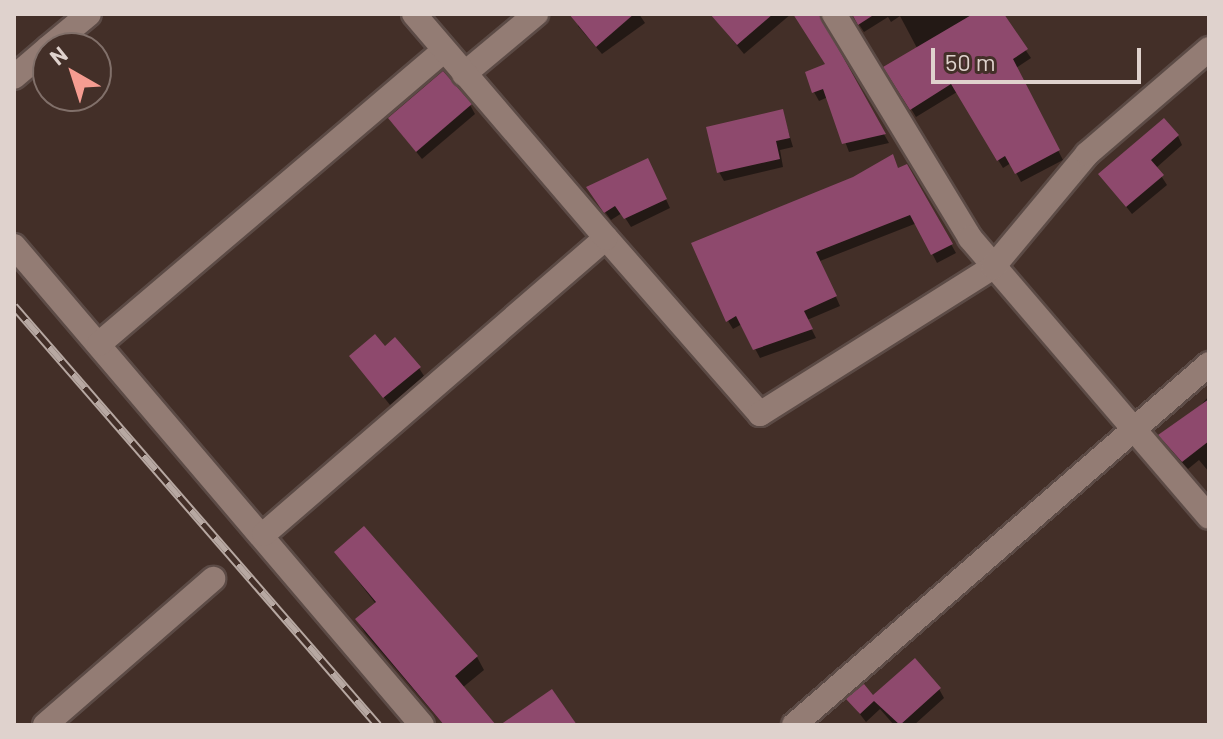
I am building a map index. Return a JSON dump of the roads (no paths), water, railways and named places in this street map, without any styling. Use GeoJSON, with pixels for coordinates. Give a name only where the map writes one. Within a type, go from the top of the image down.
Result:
{"type":"FeatureCollection","features":[{"type":"Feature","properties":{"kind":"street"},"geometry":{"type":"LineString","coordinates":[[67,32],[89,14]]}},
{"type":"Feature","properties":{"kind":"street"},"geometry":{"type":"LineString","coordinates":[[414,14],[760,414],[993,267],[1087,154],[1209,49]]}},
{"type":"Feature","properties":{"kind":"street"},"geometry":{"type":"LineString","coordinates":[[464,74],[536,14]]}},
{"type":"Feature","properties":{"kind":"street"},"geometry":{"type":"LineString","coordinates":[[834,14],[970,238],[1209,517]]}},
{"type":"Feature","properties":{"kind":"street"},"geometry":{"type":"LineString","coordinates":[[99,344],[444,50]]}},
{"type":"Feature","properties":{"kind":"street"},"geometry":{"type":"LineString","coordinates":[[14,77],[32,62]]}},
{"type":"Feature","properties":{"kind":"street"},"geometry":{"type":"LineString","coordinates":[[264,534],[606,238]]}},
{"type":"Feature","properties":{"kind":"street"},"geometry":{"type":"LineString","coordinates":[[14,246],[264,534],[422,725]]}},
{"type":"Feature","properties":{"kind":"street"},"geometry":{"type":"LineString","coordinates":[[794,725],[1209,364]]}},
{"type":"Feature","properties":{"kind":"street"},"geometry":{"type":"LineString","coordinates":[[45,725],[213,579]]}},
{"type":"Feature","properties":{"kind":"railway"},"geometry":{"type":"LineString","coordinates":[[14,306],[378,725]]}}]}
